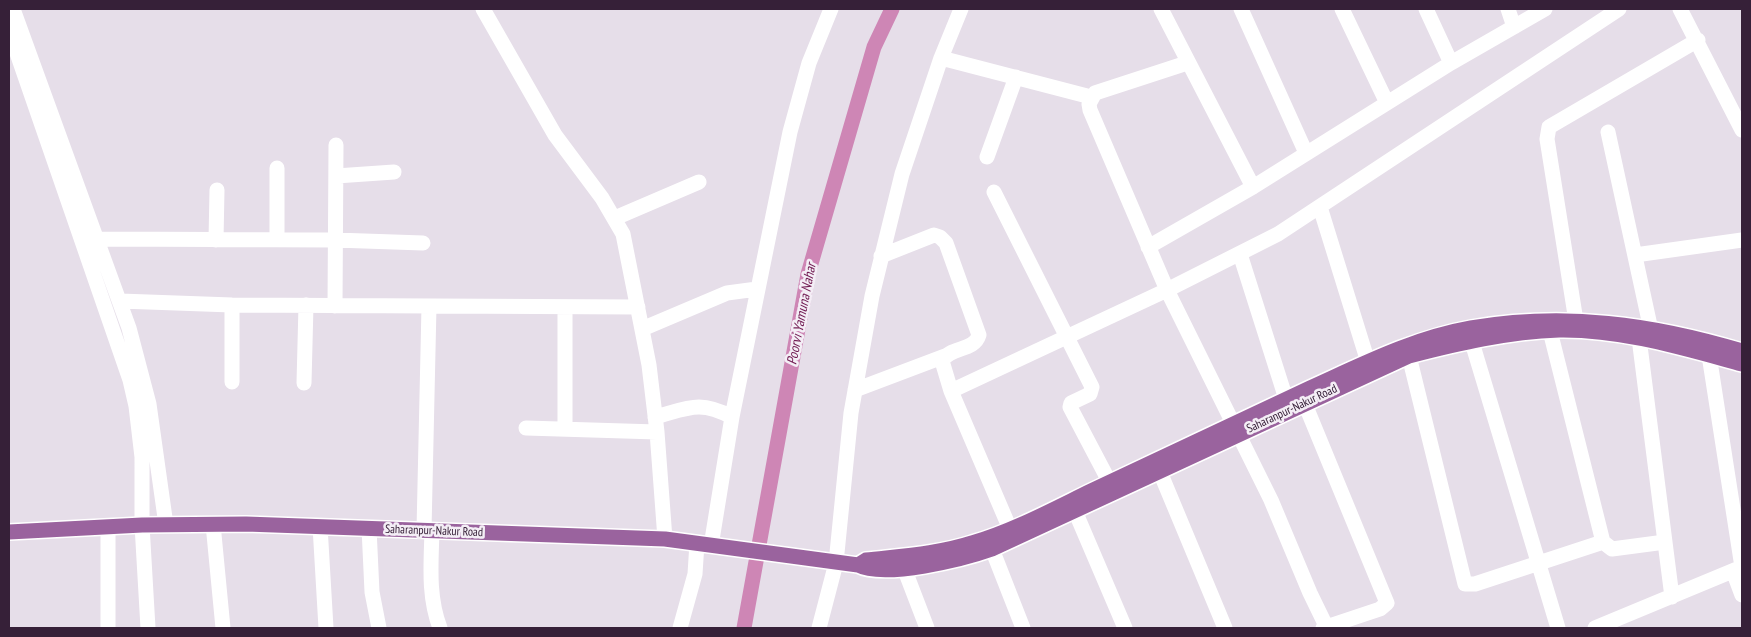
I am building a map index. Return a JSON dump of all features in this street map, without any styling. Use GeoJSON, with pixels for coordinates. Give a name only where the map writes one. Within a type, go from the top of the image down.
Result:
{"type":"FeatureCollection","features":[{"type":"Feature","properties":{"kind":"main road","name":"Saharanpur-Nakur Road"},"geometry":{"type":"LineString","coordinates":[[9,532],[142,525],[213,524],[320,526],[664,539],[858,565],[866,570],[904,568],[963,558],[992,549],[1160,472],[1286,399],[1405,345],[1469,329],[1560,319],[1617,323],[1709,355],[1742,364]]}},
{"type":"Feature","properties":{"kind":"main road","name":"Saharanpur-Nakur Road"},"geometry":{"type":"LineString","coordinates":[[858,565],[866,560],[927,553],[971,544],[1010,529],[1235,429],[1305,404],[1409,356],[1471,339],[1550,331],[1645,334],[1697,338],[1742,351]]}},
{"type":"Feature","properties":{"kind":"street"},"geometry":{"type":"LineString","coordinates":[[13,9],[120,301],[149,404],[166,525]]}},
{"type":"Feature","properties":{"kind":"street"},"geometry":{"type":"LineString","coordinates":[[483,9],[555,135],[615,218],[628,252],[642,329],[656,425],[664,539]]}},
{"type":"Feature","properties":{"kind":"street"},"geometry":{"type":"LineString","coordinates":[[680,628],[695,574],[710,545],[757,289],[800,92],[831,9]]}},
{"type":"Feature","properties":{"kind":"street"},"geometry":{"type":"LineString","coordinates":[[820,628],[836,563],[855,390],[872,296],[902,174],[941,58],[961,9]]}},
{"type":"Feature","properties":{"kind":"street"},"geometry":{"type":"LineString","coordinates":[[1160,9],[1252,187]]}},
{"type":"Feature","properties":{"kind":"street"},"geometry":{"type":"LineString","coordinates":[[1241,9],[1306,153]]}},
{"type":"Feature","properties":{"kind":"street"},"geometry":{"type":"LineString","coordinates":[[1342,9],[1387,103]]}},
{"type":"Feature","properties":{"kind":"street"},"geometry":{"type":"LineString","coordinates":[[1426,9],[1451,63]]}},
{"type":"Feature","properties":{"kind":"street"},"geometry":{"type":"LineString","coordinates":[[1508,9],[1514,27]]}},
{"type":"Feature","properties":{"kind":"street"},"geometry":{"type":"LineString","coordinates":[[1148,247],[1252,187],[1451,63],[1545,9]]}},
{"type":"Feature","properties":{"kind":"street"},"geometry":{"type":"LineString","coordinates":[[951,391],[1167,290],[1278,234],[1619,9]]}},
{"type":"Feature","properties":{"kind":"street"},"geometry":{"type":"LineString","coordinates":[[1680,9],[1698,40],[1742,130]]}},
{"type":"Feature","properties":{"kind":"street"},"geometry":{"type":"LineString","coordinates":[[9,30],[130,380],[136,406],[142,457],[142,525],[148,628]]}},
{"type":"Feature","properties":{"kind":"street"},"geometry":{"type":"LineString","coordinates":[[1576,321],[1547,139],[1549,127],[1698,40]]}},
{"type":"Feature","properties":{"kind":"street"},"geometry":{"type":"LineString","coordinates":[[941,58],[1091,97],[1100,91],[1187,63]]}},
{"type":"Feature","properties":{"kind":"street"},"geometry":{"type":"LineString","coordinates":[[987,157],[1016,77]]}},
{"type":"Feature","properties":{"kind":"street"},"geometry":{"type":"LineString","coordinates":[[1091,97],[1090,110],[1148,247],[1167,290],[1277,512],[1325,628],[1380,609],[1387,603],[1305,404]]}},
{"type":"Feature","properties":{"kind":"street"},"geometry":{"type":"LineString","coordinates":[[1608,132],[1635,255],[1672,597]]}},
{"type":"Feature","properties":{"kind":"street"},"geometry":{"type":"LineString","coordinates":[[335,306],[336,145]]}},
{"type":"Feature","properties":{"kind":"street"},"geometry":{"type":"LineString","coordinates":[[277,168],[277,240]]}},
{"type":"Feature","properties":{"kind":"street"},"geometry":{"type":"LineString","coordinates":[[336,176],[394,172]]}},
{"type":"Feature","properties":{"kind":"street"},"geometry":{"type":"LineString","coordinates":[[615,218],[699,182]]}},
{"type":"Feature","properties":{"kind":"street"},"geometry":{"type":"LineString","coordinates":[[216,240],[217,190]]}},
{"type":"Feature","properties":{"kind":"street"},"geometry":{"type":"LineString","coordinates":[[994,192],[1092,387],[1090,394],[1072,403],[1070,408],[1110,483]]}},
{"type":"Feature","properties":{"kind":"street"},"geometry":{"type":"LineString","coordinates":[[1320,208],[1368,362]]}},
{"type":"Feature","properties":{"kind":"street"},"geometry":{"type":"LineString","coordinates":[[855,390],[973,344],[979,335],[946,243],[940,237],[934,236],[882,256]]}},
{"type":"Feature","properties":{"kind":"street"},"geometry":{"type":"LineString","coordinates":[[97,240],[335,240],[422,243]]}},
{"type":"Feature","properties":{"kind":"street"},"geometry":{"type":"LineString","coordinates":[[1635,255],[1742,240]]}},
{"type":"Feature","properties":{"kind":"street"},"geometry":{"type":"LineString","coordinates":[[1240,254],[1286,399]]}},
{"type":"Feature","properties":{"kind":"street"},"geometry":{"type":"LineString","coordinates":[[642,329],[728,293],[757,289]]}},
{"type":"Feature","properties":{"kind":"street"},"geometry":{"type":"LineString","coordinates":[[120,301],[306,306],[638,308]]}},
{"type":"Feature","properties":{"kind":"street"},"geometry":{"type":"LineString","coordinates":[[232,304],[232,382]]}},
{"type":"Feature","properties":{"kind":"street"},"geometry":{"type":"LineString","coordinates":[[304,383],[306,306]]}},
{"type":"Feature","properties":{"kind":"street"},"geometry":{"type":"LineString","coordinates":[[430,306],[428,531],[430,589],[432,604],[440,628]]}},
{"type":"Feature","properties":{"kind":"street"},"geometry":{"type":"LineString","coordinates":[[565,307],[565,429]]}},
{"type":"Feature","properties":{"kind":"street"},"geometry":{"type":"LineString","coordinates":[[1550,331],[1603,542],[1612,549],[1665,542]]}},
{"type":"Feature","properties":{"kind":"street"},"geometry":{"type":"LineString","coordinates":[[1471,339],[1558,628]]}},
{"type":"Feature","properties":{"kind":"street"},"geometry":{"type":"LineString","coordinates":[[1709,355],[1742,595]]}},
{"type":"Feature","properties":{"kind":"street"},"geometry":{"type":"LineString","coordinates":[[944,356],[942,365],[951,391],[1010,529]]}},
{"type":"Feature","properties":{"kind":"street"},"geometry":{"type":"LineString","coordinates":[[1409,356],[1462,580],[1469,585],[1603,542]]}},
{"type":"Feature","properties":{"kind":"street"},"geometry":{"type":"LineString","coordinates":[[526,428],[565,429],[656,425],[702,406],[711,407],[732,417]]}},
{"type":"Feature","properties":{"kind":"street"},"geometry":{"type":"LineString","coordinates":[[1160,472],[1224,628]]}},
{"type":"Feature","properties":{"kind":"street"},"geometry":{"type":"LineString","coordinates":[[1075,511],[1125,628]]}},
{"type":"Feature","properties":{"kind":"street"},"geometry":{"type":"LineString","coordinates":[[213,524],[223,628]]}},
{"type":"Feature","properties":{"kind":"street"},"geometry":{"type":"LineString","coordinates":[[320,526],[326,628]]}},
{"type":"Feature","properties":{"kind":"street"},"geometry":{"type":"LineString","coordinates":[[108,527],[108,628]]}},
{"type":"Feature","properties":{"kind":"street"},"geometry":{"type":"LineString","coordinates":[[369,528],[372,592],[379,628]]}},
{"type":"Feature","properties":{"kind":"street"},"geometry":{"type":"LineString","coordinates":[[992,549],[1023,628]]}},
{"type":"Feature","properties":{"kind":"street"},"geometry":{"type":"LineString","coordinates":[[904,568],[927,628]]}},
{"type":"Feature","properties":{"kind":"street"},"geometry":{"type":"LineString","coordinates":[[1595,628],[1618,624],[1672,597],[1739,568]]}},
{"type":"Feature","properties":{"kind":"waterway","name":"Poorvi Yamuna Nahar"},"geometry":{"type":"LineString","coordinates":[[744,628],[808,274],[874,47],[892,9]]}}]}
